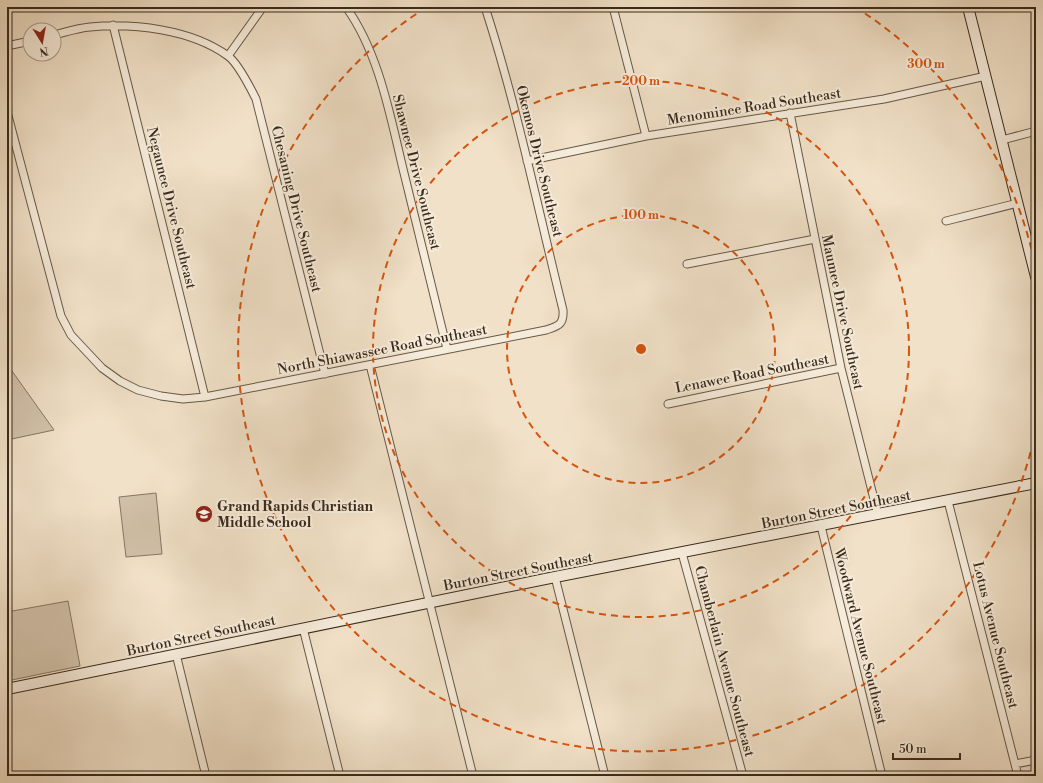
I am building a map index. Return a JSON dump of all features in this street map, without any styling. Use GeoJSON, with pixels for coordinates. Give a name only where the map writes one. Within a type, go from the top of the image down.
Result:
{"type":"FeatureCollection","features":[{"type":"Feature","properties":{"kind":"main road"},"geometry":{"type":"LineString","coordinates":[[968,7],[1036,277]]}},
{"type":"Feature","properties":{"kind":"main road","name":"Burton Street Southeast"},"geometry":{"type":"LineString","coordinates":[[7,689],[555,577],[1036,484]]}},
{"type":"Feature","properties":{"kind":"street"},"geometry":{"type":"LineString","coordinates":[[62,33],[88,27],[113,25],[163,30],[195,38],[228,56],[263,7]]}},
{"type":"Feature","properties":{"kind":"street","name":"Shawnee Drive Southeast"},"geometry":{"type":"LineString","coordinates":[[346,7],[361,31],[376,68],[399,153],[447,349]]}},
{"type":"Feature","properties":{"kind":"street","name":"Okemos Drive Southeast"},"geometry":{"type":"LineString","coordinates":[[485,7],[496,41],[527,161],[563,310],[563,318],[561,322]]}},
{"type":"Feature","properties":{"kind":"street"},"geometry":{"type":"LineString","coordinates":[[613,7],[646,136]]}},
{"type":"Feature","properties":{"kind":"street","name":"Negaunee Drive Southeast"},"geometry":{"type":"LineString","coordinates":[[113,25],[205,397]]}},
{"type":"Feature","properties":{"kind":"street"},"geometry":{"type":"LineString","coordinates":[[7,46],[22,43]]}},
{"type":"Feature","properties":{"kind":"street","name":"Chesaning Drive Southeast"},"geometry":{"type":"LineString","coordinates":[[228,56],[248,84],[256,99],[326,374]]}},
{"type":"Feature","properties":{"kind":"street","name":"Menominee Road Southeast"},"geometry":{"type":"LineString","coordinates":[[527,161],[646,136],[829,108],[884,98],[986,76]]}},
{"type":"Feature","properties":{"kind":"street","name":"North Shiawassee Road Southeast"},"geometry":{"type":"LineString","coordinates":[[7,112],[60,316],[71,335],[102,368],[120,381],[138,390],[161,396],[183,399],[205,397],[546,330],[561,322]]}},
{"type":"Feature","properties":{"kind":"street","name":"Maumee Drive Southeast"},"geometry":{"type":"LineString","coordinates":[[790,113],[841,368],[878,515]]}},
{"type":"Feature","properties":{"kind":"street"},"geometry":{"type":"LineString","coordinates":[[1002,140],[1036,131]]}},
{"type":"Feature","properties":{"kind":"street"},"geometry":{"type":"LineString","coordinates":[[946,221],[1018,203]]}},
{"type":"Feature","properties":{"kind":"street"},"geometry":{"type":"LineString","coordinates":[[687,264],[815,239]]}},
{"type":"Feature","properties":{"kind":"street"},"geometry":{"type":"LineString","coordinates":[[370,365],[472,776]]}},
{"type":"Feature","properties":{"kind":"street","name":"Lenawee Road Southeast"},"geometry":{"type":"LineString","coordinates":[[668,404],[841,368]]}},
{"type":"Feature","properties":{"kind":"street","name":"Lotus Avenue Southeast"},"geometry":{"type":"LineString","coordinates":[[948,501],[1018,776]]}},
{"type":"Feature","properties":{"kind":"street","name":"Woodward Avenue Southeast"},"geometry":{"type":"LineString","coordinates":[[820,526],[882,776]]}},
{"type":"Feature","properties":{"kind":"street","name":"Chamberlain Avenue Southeast"},"geometry":{"type":"LineString","coordinates":[[682,553],[743,776]]}},
{"type":"Feature","properties":{"kind":"street"},"geometry":{"type":"LineString","coordinates":[[555,577],[605,776]]}},
{"type":"Feature","properties":{"kind":"street"},"geometry":{"type":"LineString","coordinates":[[303,628],[340,776]]}},
{"type":"Feature","properties":{"kind":"street"},"geometry":{"type":"LineString","coordinates":[[176,654],[206,776]]}},
{"type":"Feature","properties":{"kind":"street"},"geometry":{"type":"LineString","coordinates":[[1015,764],[1036,760]]}},
{"type":"Feature","properties":{"kind":"shaded area"},"geometry":{"type":"Polygon","coordinates":[[[7,364],[54,430],[7,440],[7,364]]]}},
{"type":"Feature","properties":{"kind":"shaded area"},"geometry":{"type":"Polygon","coordinates":[[[156,493],[162,554],[126,557],[119,497],[156,493]]]}},
{"type":"Feature","properties":{"kind":"shaded area"},"geometry":{"type":"Polygon","coordinates":[[[68,601],[80,666],[7,681],[7,612],[68,601]]]}},
{"type":"Feature","properties":{"kind":"place","name":"Grand Rapids Christian Middle School"},"geometry":{"type":"Point","coordinates":[204,514]}}]}
